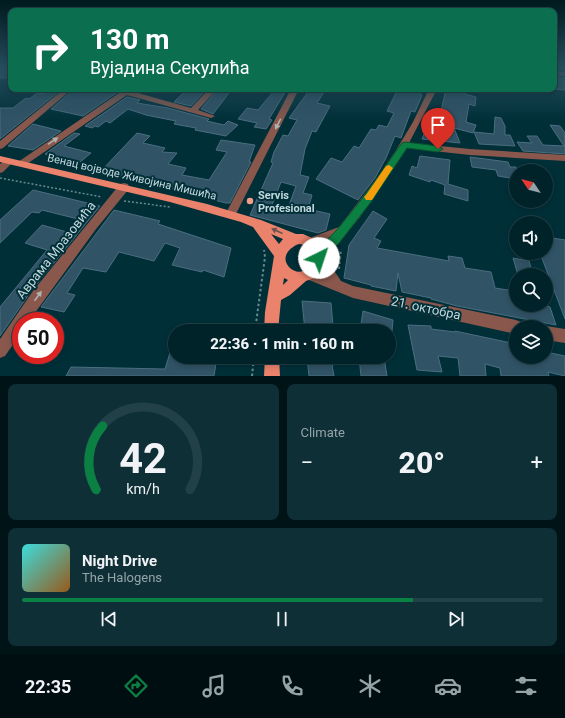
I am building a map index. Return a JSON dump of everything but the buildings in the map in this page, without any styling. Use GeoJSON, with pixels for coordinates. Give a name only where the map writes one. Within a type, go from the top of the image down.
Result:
{"type":"FeatureCollection","features":[{"type":"Feature","properties":{"kind":"main road","name":"Венац војводе Живојина Мишића"},"geometry":{"type":"LineString","coordinates":[[4,160],[231,213],[265,225],[296,240]]}},
{"type":"Feature","properties":{"kind":"main road"},"geometry":{"type":"LineString","coordinates":[[257,223],[289,272],[293,275],[305,275]]}},
{"type":"Feature","properties":{"kind":"main road"},"geometry":{"type":"LineString","coordinates":[[272,324],[272,312],[283,247],[286,244],[296,240],[311,243],[319,256],[316,268],[285,291],[275,296]]}},
{"type":"Feature","properties":{"kind":"main road"},"geometry":{"type":"LineString","coordinates":[[272,364],[272,376]]}},
{"type":"Feature","properties":{"kind":"street"},"geometry":{"type":"LineString","coordinates":[[0,146],[64,92]]}},
{"type":"Feature","properties":{"kind":"street"},"geometry":{"type":"LineString","coordinates":[[22,164],[127,92]]}},
{"type":"Feature","properties":{"kind":"street"},"geometry":{"type":"LineString","coordinates":[[131,92],[211,116]]}},
{"type":"Feature","properties":{"kind":"street"},"geometry":{"type":"LineString","coordinates":[[193,111],[210,92]]}},
{"type":"Feature","properties":{"kind":"street"},"geometry":{"type":"LineString","coordinates":[[231,213],[294,92]]}},
{"type":"Feature","properties":{"kind":"street"},"geometry":{"type":"LineString","coordinates":[[337,286],[319,256],[343,231],[368,199],[405,145],[432,92]]}},
{"type":"Feature","properties":{"kind":"street"},"geometry":{"type":"LineString","coordinates":[[405,145],[564,160]]}},
{"type":"Feature","properties":{"kind":"street"},"geometry":{"type":"LineString","coordinates":[[0,170],[4,160]]}},
{"type":"Feature","properties":{"kind":"street","name":"Аврама Мразовића"},"geometry":{"type":"LineString","coordinates":[[0,351],[38,296],[124,187]]}},
{"type":"Feature","properties":{"kind":"street"},"geometry":{"type":"LineString","coordinates":[[311,243],[343,231]]}},
{"type":"Feature","properties":{"kind":"street","name":"21. октобра"},"geometry":{"type":"LineString","coordinates":[[305,275],[352,292],[509,326]]}},
{"type":"Feature","properties":{"kind":"street"},"geometry":{"type":"LineString","coordinates":[[553,334],[565,336]]}},
{"type":"Feature","properties":{"kind":"path"},"geometry":{"type":"LineString","coordinates":[[0,178],[115,200],[175,208]]}},
{"type":"Feature","properties":{"kind":"path"},"geometry":{"type":"LineString","coordinates":[[256,324],[264,257],[263,245]]}},
{"type":"Feature","properties":{"kind":"path"},"geometry":{"type":"LineString","coordinates":[[252,376],[253,364]]}},
{"type":"Feature","properties":{"kind":"slow traffic"},"geometry":{"type":"LineString","coordinates":[[369,197],[389,168]]}},
{"type":"Feature","properties":{"kind":"place","name":"Servis Profesional"},"geometry":{"type":"Point","coordinates":[250,201]}},
{"type":"Feature","properties":{"kind":"route"},"geometry":{"type":"LineString","coordinates":[[319,258],[319,255],[328,248],[368,199],[405,145],[438,149]]}}]}
